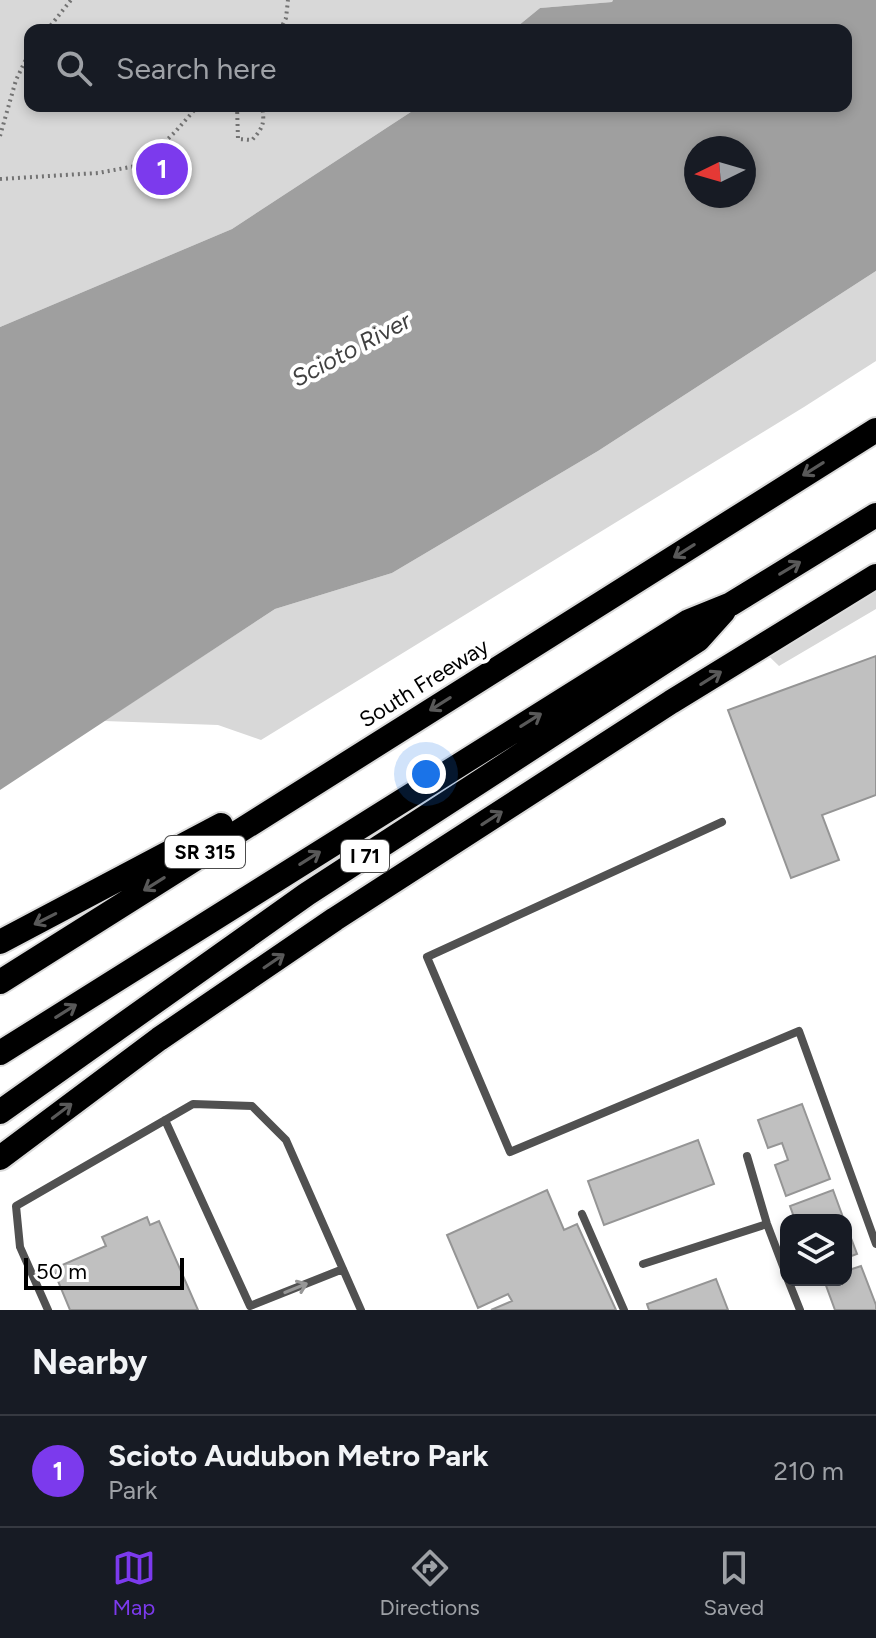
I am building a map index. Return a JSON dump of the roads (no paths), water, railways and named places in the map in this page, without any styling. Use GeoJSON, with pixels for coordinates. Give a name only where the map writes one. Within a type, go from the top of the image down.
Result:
{"type":"FeatureCollection","features":[{"type":"Feature","properties":{"kind":"highway","name":"South Freeway"},"geometry":{"type":"LineString","coordinates":[[0,982],[876,430]]}},
{"type":"Feature","properties":{"kind":"highway","name":"I 71"},"geometry":{"type":"LineString","coordinates":[[0,1112],[307,894],[698,640],[731,604],[876,515]]}},
{"type":"Feature","properties":{"kind":"highway"},"geometry":{"type":"LineString","coordinates":[[0,1158],[159,1039],[335,919],[671,702],[876,576]]}},
{"type":"Feature","properties":{"kind":"highway","name":"SR 315"},"geometry":{"type":"LineString","coordinates":[[0,1053],[689,621],[731,604]]}},
{"type":"Feature","properties":{"kind":"highway"},"geometry":{"type":"LineString","coordinates":[[0,942],[410,723]]}},
{"type":"Feature","properties":{"kind":"lane"},"geometry":{"type":"LineString","coordinates":[[722,822],[427,957],[510,1152],[799,1031],[876,1244]]}},
{"type":"Feature","properties":{"kind":"lane"},"geometry":{"type":"LineString","coordinates":[[48,1310],[20,1247],[16,1206],[193,1104],[252,1106],[286,1140],[343,1269],[357,1309]]}},
{"type":"Feature","properties":{"kind":"lane"},"geometry":{"type":"LineString","coordinates":[[165,1120],[250,1306],[343,1269]]}},
{"type":"Feature","properties":{"kind":"lane"},"geometry":{"type":"LineString","coordinates":[[747,1156],[780,1258]]}},
{"type":"Feature","properties":{"kind":"lane"},"geometry":{"type":"LineString","coordinates":[[582,1214],[624,1310]]}},
{"type":"Feature","properties":{"kind":"lane"},"geometry":{"type":"LineString","coordinates":[[643,1264],[767,1224]]}},
{"type":"Feature","properties":{"kind":"lane"},"geometry":{"type":"LineString","coordinates":[[790,1286],[800,1310]]}},
{"type":"Feature","properties":{"kind":"water","name":"Scioto River"},"geometry":{"type":"Polygon","coordinates":[[[613,0],[876,0],[876,271],[598,451],[392,573],[275,609],[0,790],[0,327],[232,229],[411,112],[852,112],[852,24],[520,24],[540,8],[613,0]]]}},
{"type":"Feature","properties":{"kind":"place","name":"Scioto Audubon Metro Park"},"geometry":{"type":"Point","coordinates":[162,169]}}]}
